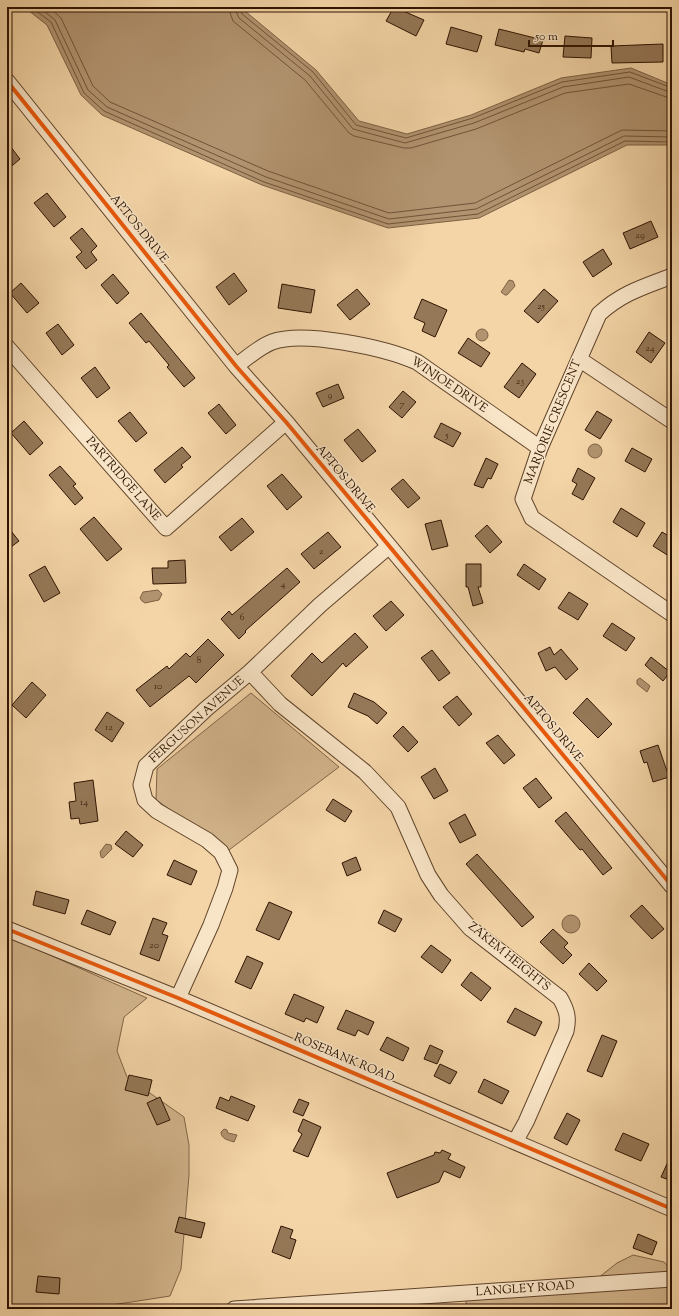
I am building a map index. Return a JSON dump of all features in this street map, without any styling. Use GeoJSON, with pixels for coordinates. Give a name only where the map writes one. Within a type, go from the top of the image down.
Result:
{"type":"FeatureCollection","features":[{"type":"Feature","properties":{"kind":"street","name":"APTOS DRIVE"},"geometry":{"type":"LineString","coordinates":[[7,81],[236,366],[286,422],[388,547],[672,886]]}},
{"type":"Feature","properties":{"kind":"street","name":"MARJORIE CRESCENT"},"geometry":{"type":"LineString","coordinates":[[672,276],[633,290],[614,300],[599,314],[540,448],[523,499],[532,518],[672,614]]}},
{"type":"Feature","properties":{"kind":"street","name":"WINJOE DRIVE"},"geometry":{"type":"LineString","coordinates":[[236,366],[264,346],[283,340],[314,339],[361,345],[394,352],[417,362],[540,448]]}},
{"type":"Feature","properties":{"kind":"street","name":"PARTRIDGE LANE"},"geometry":{"type":"LineString","coordinates":[[7,347],[166,528],[286,422]]}},
{"type":"Feature","properties":{"kind":"street"},"geometry":{"type":"LineString","coordinates":[[579,359],[672,421]]}},
{"type":"Feature","properties":{"kind":"street","name":"FERGUSON AVENUE"},"geometry":{"type":"LineString","coordinates":[[178,998],[212,925],[230,870],[221,852],[207,840],[157,811],[145,800],[141,785],[146,766],[206,709],[250,672],[320,606],[388,547]]}},
{"type":"Feature","properties":{"kind":"street","name":"ZAKEM HEIGHTS"},"geometry":{"type":"LineString","coordinates":[[250,672],[280,704],[365,772],[398,807],[428,876],[441,895],[470,928],[560,998],[566,1008],[568,1021],[566,1031],[526,1122],[515,1142]]}},
{"type":"Feature","properties":{"kind":"street","name":"ROSEBANK ROAD"},"geometry":{"type":"LineString","coordinates":[[7,929],[178,998],[672,1209]]}},
{"type":"Feature","properties":{"kind":"street","name":"LANGLEY ROAD"},"geometry":{"type":"LineString","coordinates":[[234,1309],[438,1302],[672,1279]]}},
{"type":"Feature","properties":{"kind":"shaded area"},"geometry":{"type":"Polygon","coordinates":[[[251,693],[339,767],[229,850],[156,800],[157,769],[251,693]]]}},
{"type":"Feature","properties":{"kind":"shaded area"},"geometry":{"type":"Polygon","coordinates":[[[7,936],[147,998],[124,1017],[117,1051],[127,1077],[184,1117],[189,1145],[189,1175],[181,1269],[170,1296],[86,1309],[7,1309],[7,936]]]}},
{"type":"Feature","properties":{"kind":"shaded area"},"geometry":{"type":"Polygon","coordinates":[[[633,1255],[664,1262],[672,1271],[672,1309],[465,1309],[469,1286],[593,1282],[617,1263],[633,1255]]]}},
{"type":"Feature","properties":{"kind":"water"},"geometry":{"type":"Polygon","coordinates":[[[24,7],[242,7],[316,70],[359,121],[407,134],[471,115],[561,78],[631,68],[672,85],[672,145],[627,145],[479,218],[388,228],[262,185],[102,115],[81,95],[47,25],[24,7]]]}},
{"type":"Feature","properties":{"kind":"water"},"geometry":{"type":"Polygon","coordinates":[[[509,280],[513,281],[515,286],[507,295],[505,295],[501,292],[509,280]]]}},
{"type":"Feature","properties":{"kind":"water"},"geometry":{"type":"Polygon","coordinates":[[[480,329],[484,329],[488,335],[484,341],[480,341],[476,337],[476,333],[480,329]]]}},
{"type":"Feature","properties":{"kind":"water"},"geometry":{"type":"Polygon","coordinates":[[[592,444],[598,444],[602,448],[602,454],[598,458],[592,458],[588,454],[588,448],[592,444]]]}},
{"type":"Feature","properties":{"kind":"water"},"geometry":{"type":"Polygon","coordinates":[[[158,590],[162,594],[159,600],[145,603],[140,598],[143,592],[158,590]]]}},
{"type":"Feature","properties":{"kind":"water"},"geometry":{"type":"Polygon","coordinates":[[[640,678],[650,686],[647,692],[637,684],[637,680],[640,678]]]}},
{"type":"Feature","properties":{"kind":"water"},"geometry":{"type":"Polygon","coordinates":[[[106,844],[111,845],[112,849],[103,858],[101,857],[100,852],[106,844]]]}},
{"type":"Feature","properties":{"kind":"water"},"geometry":{"type":"Polygon","coordinates":[[[571,915],[577,918],[580,924],[577,930],[571,933],[565,930],[562,924],[565,918],[571,915]]]}},
{"type":"Feature","properties":{"kind":"water"},"geometry":{"type":"Polygon","coordinates":[[[224,1129],[227,1130],[228,1133],[237,1135],[234,1142],[225,1139],[222,1136],[221,1132],[224,1129]]]}},
{"type":"Feature","properties":{"kind":"building"},"geometry":{"type":"Polygon","coordinates":[[[394,7],[424,20],[416,36],[386,21],[394,7]]]}},
{"type":"Feature","properties":{"kind":"building"},"geometry":{"type":"Polygon","coordinates":[[[451,27],[482,36],[477,52],[446,44],[451,27]]]}},
{"type":"Feature","properties":{"kind":"building"},"geometry":{"type":"Polygon","coordinates":[[[499,29],[543,40],[539,53],[525,49],[524,52],[495,45],[499,29]]]}},
{"type":"Feature","properties":{"kind":"building"},"geometry":{"type":"Polygon","coordinates":[[[565,36],[592,38],[591,58],[563,57],[565,36]]]}},
{"type":"Feature","properties":{"kind":"building"},"geometry":{"type":"Polygon","coordinates":[[[663,44],[663,62],[612,63],[611,46],[663,44]]]}},
{"type":"Feature","properties":{"kind":"building"},"geometry":{"type":"Polygon","coordinates":[[[7,142],[20,159],[7,170],[7,142]]]}},
{"type":"Feature","properties":{"kind":"building"},"geometry":{"type":"Polygon","coordinates":[[[47,193],[66,217],[54,227],[34,203],[47,193]]]}},
{"type":"Feature","properties":{"kind":"building"},"geometry":{"type":"Polygon","coordinates":[[[651,221],[658,237],[630,249],[623,233],[651,221]]]}},
{"type":"Feature","properties":{"kind":"building"},"geometry":{"type":"Polygon","coordinates":[[[82,228],[97,246],[91,252],[97,260],[86,269],[76,257],[82,252],[70,238],[82,228]]]}},
{"type":"Feature","properties":{"kind":"building"},"geometry":{"type":"Polygon","coordinates":[[[603,249],[612,264],[593,277],[583,262],[603,249]]]}},
{"type":"Feature","properties":{"kind":"building"},"geometry":{"type":"Polygon","coordinates":[[[234,273],[247,291],[229,305],[216,287],[234,273]]]}},
{"type":"Feature","properties":{"kind":"building"},"geometry":{"type":"Polygon","coordinates":[[[113,274],[129,293],[117,304],[101,285],[113,274]]]}},
{"type":"Feature","properties":{"kind":"building"},"geometry":{"type":"Polygon","coordinates":[[[21,283],[39,303],[27,313],[10,293],[21,283]]]}},
{"type":"Feature","properties":{"kind":"building"},"geometry":{"type":"Polygon","coordinates":[[[282,284],[315,290],[311,313],[278,308],[282,284]]]}},
{"type":"Feature","properties":{"kind":"building"},"geometry":{"type":"Polygon","coordinates":[[[357,289],[370,304],[350,320],[337,305],[357,289]]]}},
{"type":"Feature","properties":{"kind":"building"},"geometry":{"type":"Polygon","coordinates":[[[544,289],[558,301],[538,323],[524,311],[544,289]]]}},
{"type":"Feature","properties":{"kind":"building"},"geometry":{"type":"Polygon","coordinates":[[[422,299],[447,310],[435,337],[422,331],[425,323],[414,318],[422,299]]]}},
{"type":"Feature","properties":{"kind":"building"},"geometry":{"type":"Polygon","coordinates":[[[141,313],[195,378],[184,387],[167,367],[169,365],[149,341],[146,343],[129,323],[141,313]]]}},
{"type":"Feature","properties":{"kind":"building"},"geometry":{"type":"Polygon","coordinates":[[[58,324],[74,345],[62,355],[46,333],[58,324]]]}},
{"type":"Feature","properties":{"kind":"building"},"geometry":{"type":"Polygon","coordinates":[[[649,332],[665,343],[651,363],[636,352],[649,332]]]}},
{"type":"Feature","properties":{"kind":"building"},"geometry":{"type":"Polygon","coordinates":[[[468,338],[490,353],[481,367],[458,353],[468,338]]]}},
{"type":"Feature","properties":{"kind":"building"},"geometry":{"type":"Polygon","coordinates":[[[522,363],[536,374],[519,398],[504,387],[522,363]]]}},
{"type":"Feature","properties":{"kind":"building"},"geometry":{"type":"Polygon","coordinates":[[[95,367],[110,388],[97,398],[81,378],[95,367]]]}},
{"type":"Feature","properties":{"kind":"building"},"geometry":{"type":"Polygon","coordinates":[[[338,384],[344,398],[323,407],[316,393],[338,384]]]}},
{"type":"Feature","properties":{"kind":"building"},"geometry":{"type":"Polygon","coordinates":[[[403,391],[416,402],[402,418],[389,407],[403,391]]]}},
{"type":"Feature","properties":{"kind":"building"},"geometry":{"type":"Polygon","coordinates":[[[219,404],[236,425],[226,434],[208,413],[219,404]]]}},
{"type":"Feature","properties":{"kind":"building"},"geometry":{"type":"Polygon","coordinates":[[[597,411],[612,420],[600,439],[585,430],[597,411]]]}},
{"type":"Feature","properties":{"kind":"building"},"geometry":{"type":"Polygon","coordinates":[[[130,412],[147,433],[136,442],[118,421],[130,412]]]}},
{"type":"Feature","properties":{"kind":"building"},"geometry":{"type":"Polygon","coordinates":[[[24,421],[43,443],[30,455],[11,433],[24,421]]]}},
{"type":"Feature","properties":{"kind":"building"},"geometry":{"type":"Polygon","coordinates":[[[441,423],[461,433],[453,447],[434,437],[441,423]]]}},
{"type":"Feature","properties":{"kind":"building"},"geometry":{"type":"Polygon","coordinates":[[[358,429],[376,451],[362,462],[344,440],[358,429]]]}},
{"type":"Feature","properties":{"kind":"building"},"geometry":{"type":"Polygon","coordinates":[[[182,447],[191,457],[181,465],[183,467],[165,483],[154,470],[182,447]]]}},
{"type":"Feature","properties":{"kind":"building"},"geometry":{"type":"Polygon","coordinates":[[[632,448],[652,459],[645,472],[625,461],[632,448]]]}},
{"type":"Feature","properties":{"kind":"building"},"geometry":{"type":"Polygon","coordinates":[[[486,458],[498,464],[491,479],[488,478],[483,488],[474,485],[486,458]]]}},
{"type":"Feature","properties":{"kind":"building"},"geometry":{"type":"Polygon","coordinates":[[[60,466],[76,484],[73,486],[83,498],[75,505],[49,475],[60,466]]]}},
{"type":"Feature","properties":{"kind":"building"},"geometry":{"type":"Polygon","coordinates":[[[578,468],[595,478],[583,500],[572,494],[577,484],[572,481],[578,468]]]}},
{"type":"Feature","properties":{"kind":"building"},"geometry":{"type":"Polygon","coordinates":[[[282,474],[302,497],[287,510],[267,486],[282,474]]]}},
{"type":"Feature","properties":{"kind":"building"},"geometry":{"type":"Polygon","coordinates":[[[403,479],[420,498],[408,508],[391,489],[403,479]]]}},
{"type":"Feature","properties":{"kind":"building"},"geometry":{"type":"Polygon","coordinates":[[[621,508],[645,523],[637,537],[613,522],[621,508]]]}},
{"type":"Feature","properties":{"kind":"building"},"geometry":{"type":"Polygon","coordinates":[[[94,517],[122,549],[107,561],[80,529],[94,517]]]}},
{"type":"Feature","properties":{"kind":"building"},"geometry":{"type":"Polygon","coordinates":[[[242,518],[254,532],[231,551],[219,537],[242,518]]]}},
{"type":"Feature","properties":{"kind":"building"},"geometry":{"type":"Polygon","coordinates":[[[441,520],[448,546],[432,550],[425,524],[441,520]]]}},
{"type":"Feature","properties":{"kind":"building"},"geometry":{"type":"Polygon","coordinates":[[[487,525],[502,542],[490,553],[475,536],[487,525]]]}},
{"type":"Feature","properties":{"kind":"building"},"geometry":{"type":"Polygon","coordinates":[[[7,526],[19,541],[7,550],[7,526]]]}},
{"type":"Feature","properties":{"kind":"building"},"geometry":{"type":"Polygon","coordinates":[[[328,532],[341,547],[314,569],[301,554],[328,532]]]}},
{"type":"Feature","properties":{"kind":"building"},"geometry":{"type":"Polygon","coordinates":[[[662,532],[672,538],[672,558],[653,546],[662,532]]]}},
{"type":"Feature","properties":{"kind":"building"},"geometry":{"type":"Polygon","coordinates":[[[185,560],[186,583],[153,584],[152,568],[168,568],[168,561],[185,560]]]}},
{"type":"Feature","properties":{"kind":"building"},"geometry":{"type":"Polygon","coordinates":[[[466,564],[481,564],[481,587],[478,587],[483,603],[473,606],[468,587],[466,587],[466,564]]]}},
{"type":"Feature","properties":{"kind":"building"},"geometry":{"type":"Polygon","coordinates":[[[524,564],[546,579],[539,590],[517,575],[524,564]]]}},
{"type":"Feature","properties":{"kind":"building"},"geometry":{"type":"Polygon","coordinates":[[[45,566],[60,593],[44,602],[29,575],[45,566]]]}},
{"type":"Feature","properties":{"kind":"building"},"geometry":{"type":"Polygon","coordinates":[[[287,568],[300,582],[245,631],[246,632],[239,639],[221,619],[229,611],[232,615],[287,568]]]}},
{"type":"Feature","properties":{"kind":"building"},"geometry":{"type":"Polygon","coordinates":[[[569,592],[588,604],[578,620],[558,608],[569,592]]]}},
{"type":"Feature","properties":{"kind":"building"},"geometry":{"type":"Polygon","coordinates":[[[391,601],[404,615],[386,631],[373,616],[391,601]]]}},
{"type":"Feature","properties":{"kind":"building"},"geometry":{"type":"Polygon","coordinates":[[[612,623],[635,638],[626,651],[603,636],[612,623]]]}},
{"type":"Feature","properties":{"kind":"building"},"geometry":{"type":"Polygon","coordinates":[[[355,633],[368,647],[346,667],[343,663],[312,696],[291,676],[312,653],[322,663],[355,633]]]}},
{"type":"Feature","properties":{"kind":"building"},"geometry":{"type":"Polygon","coordinates":[[[208,639],[224,655],[196,683],[189,676],[150,707],[136,690],[167,666],[169,669],[186,653],[190,657],[208,639]]]}},
{"type":"Feature","properties":{"kind":"building"},"geometry":{"type":"Polygon","coordinates":[[[550,647],[554,655],[561,649],[578,669],[566,680],[555,667],[546,671],[538,653],[550,647]]]}},
{"type":"Feature","properties":{"kind":"building"},"geometry":{"type":"Polygon","coordinates":[[[432,650],[450,673],[439,681],[421,658],[432,650]]]}},
{"type":"Feature","properties":{"kind":"building"},"geometry":{"type":"Polygon","coordinates":[[[651,657],[670,672],[663,681],[645,665],[651,657]]]}},
{"type":"Feature","properties":{"kind":"building"},"geometry":{"type":"Polygon","coordinates":[[[32,682],[46,695],[26,718],[12,705],[32,682]]]}},
{"type":"Feature","properties":{"kind":"building"},"geometry":{"type":"Polygon","coordinates":[[[354,693],[374,702],[387,713],[377,724],[368,716],[348,707],[354,693]]]}},
{"type":"Feature","properties":{"kind":"building"},"geometry":{"type":"Polygon","coordinates":[[[457,696],[472,714],[459,726],[443,707],[457,696]]]}},
{"type":"Feature","properties":{"kind":"building"},"geometry":{"type":"Polygon","coordinates":[[[587,698],[612,724],[598,738],[573,713],[587,698]]]}},
{"type":"Feature","properties":{"kind":"building"},"geometry":{"type":"Polygon","coordinates":[[[107,712],[124,723],[112,742],[95,730],[107,712]]]}},
{"type":"Feature","properties":{"kind":"building"},"geometry":{"type":"Polygon","coordinates":[[[403,726],[418,742],[408,752],[393,736],[403,726]]]}},
{"type":"Feature","properties":{"kind":"building"},"geometry":{"type":"Polygon","coordinates":[[[498,735],[515,755],[504,764],[486,743],[498,735]]]}},
{"type":"Feature","properties":{"kind":"building"},"geometry":{"type":"Polygon","coordinates":[[[658,745],[669,777],[653,782],[647,762],[644,763],[640,751],[658,745]]]}},
{"type":"Feature","properties":{"kind":"building"},"geometry":{"type":"Polygon","coordinates":[[[435,768],[448,791],[434,799],[421,777],[435,768]]]}},
{"type":"Feature","properties":{"kind":"building"},"geometry":{"type":"Polygon","coordinates":[[[536,778],[552,798],[539,808],[523,788],[536,778]]]}},
{"type":"Feature","properties":{"kind":"building"},"geometry":{"type":"Polygon","coordinates":[[[93,780],[98,821],[80,824],[79,818],[71,819],[69,802],[76,801],[74,783],[93,780]]]}},
{"type":"Feature","properties":{"kind":"building"},"geometry":{"type":"Polygon","coordinates":[[[333,799],[352,811],[345,822],[326,810],[333,799]]]}},
{"type":"Feature","properties":{"kind":"building"},"geometry":{"type":"Polygon","coordinates":[[[566,812],[612,868],[603,875],[582,849],[580,850],[555,821],[566,812]]]}},
{"type":"Feature","properties":{"kind":"building"},"geometry":{"type":"Polygon","coordinates":[[[465,814],[476,835],[460,843],[449,823],[465,814]]]}},
{"type":"Feature","properties":{"kind":"building"},"geometry":{"type":"Polygon","coordinates":[[[126,831],[143,845],[133,857],[115,844],[126,831]]]}},
{"type":"Feature","properties":{"kind":"building"},"geometry":{"type":"Polygon","coordinates":[[[477,854],[534,917],[522,927],[466,864],[477,854]]]}},
{"type":"Feature","properties":{"kind":"building"},"geometry":{"type":"Polygon","coordinates":[[[356,857],[361,870],[347,876],[342,863],[356,857]]]}},
{"type":"Feature","properties":{"kind":"building"},"geometry":{"type":"Polygon","coordinates":[[[174,860],[197,871],[191,885],[167,875],[174,860]]]}},
{"type":"Feature","properties":{"kind":"building"},"geometry":{"type":"Polygon","coordinates":[[[36,891],[69,900],[65,914],[33,905],[36,891]]]}},
{"type":"Feature","properties":{"kind":"building"},"geometry":{"type":"Polygon","coordinates":[[[269,902],[292,912],[279,940],[256,930],[269,902]]]}},
{"type":"Feature","properties":{"kind":"building"},"geometry":{"type":"Polygon","coordinates":[[[642,905],[664,929],[652,939],[630,916],[642,905]]]}},
{"type":"Feature","properties":{"kind":"building"},"geometry":{"type":"Polygon","coordinates":[[[87,910],[116,922],[110,935],[81,924],[87,910]]]}},
{"type":"Feature","properties":{"kind":"building"},"geometry":{"type":"Polygon","coordinates":[[[384,910],[402,919],[395,932],[378,923],[384,910]]]}},
{"type":"Feature","properties":{"kind":"building"},"geometry":{"type":"Polygon","coordinates":[[[153,918],[167,923],[162,934],[168,936],[159,961],[140,954],[153,918]]]}},
{"type":"Feature","properties":{"kind":"building"},"geometry":{"type":"Polygon","coordinates":[[[553,929],[568,943],[564,947],[572,955],[563,964],[540,942],[553,929]]]}},
{"type":"Feature","properties":{"kind":"building"},"geometry":{"type":"Polygon","coordinates":[[[431,945],[451,960],[442,973],[421,957],[431,945]]]}},
{"type":"Feature","properties":{"kind":"building"},"geometry":{"type":"Polygon","coordinates":[[[247,956],[263,963],[251,989],[235,982],[247,956]]]}},
{"type":"Feature","properties":{"kind":"building"},"geometry":{"type":"Polygon","coordinates":[[[589,963],[607,981],[597,991],[579,974],[589,963]]]}},
{"type":"Feature","properties":{"kind":"building"},"geometry":{"type":"Polygon","coordinates":[[[471,972],[491,988],[481,1001],[461,985],[471,972]]]}},
{"type":"Feature","properties":{"kind":"building"},"geometry":{"type":"Polygon","coordinates":[[[294,994],[324,1007],[317,1023],[306,1018],[304,1022],[285,1014],[294,994]]]}},
{"type":"Feature","properties":{"kind":"building"},"geometry":{"type":"Polygon","coordinates":[[[515,1008],[542,1022],[535,1036],[507,1022],[515,1008]]]}},
{"type":"Feature","properties":{"kind":"building"},"geometry":{"type":"Polygon","coordinates":[[[346,1010],[374,1022],[368,1035],[358,1030],[355,1036],[337,1029],[346,1010]]]}},
{"type":"Feature","properties":{"kind":"building"},"geometry":{"type":"Polygon","coordinates":[[[602,1035],[617,1041],[602,1077],[587,1071],[602,1035]]]}},
{"type":"Feature","properties":{"kind":"building"},"geometry":{"type":"Polygon","coordinates":[[[387,1037],[409,1048],[403,1061],[380,1050],[387,1037]]]}},
{"type":"Feature","properties":{"kind":"building"},"geometry":{"type":"Polygon","coordinates":[[[430,1045],[443,1051],[437,1064],[424,1059],[430,1045]]]}},
{"type":"Feature","properties":{"kind":"building"},"geometry":{"type":"Polygon","coordinates":[[[440,1064],[457,1072],[450,1084],[434,1076],[440,1064]]]}},
{"type":"Feature","properties":{"kind":"building"},"geometry":{"type":"Polygon","coordinates":[[[129,1075],[152,1080],[148,1096],[125,1090],[129,1075]]]}},
{"type":"Feature","properties":{"kind":"building"},"geometry":{"type":"Polygon","coordinates":[[[484,1079],[509,1091],[502,1104],[478,1092],[484,1079]]]}},
{"type":"Feature","properties":{"kind":"building"},"geometry":{"type":"Polygon","coordinates":[[[231,1096],[255,1106],[248,1121],[216,1108],[220,1097],[229,1101],[231,1096]]]}},
{"type":"Feature","properties":{"kind":"building"},"geometry":{"type":"Polygon","coordinates":[[[160,1097],[170,1120],[157,1125],[147,1103],[160,1097]]]}},
{"type":"Feature","properties":{"kind":"building"},"geometry":{"type":"Polygon","coordinates":[[[299,1099],[309,1103],[303,1116],[293,1112],[299,1099]]]}},
{"type":"Feature","properties":{"kind":"building"},"geometry":{"type":"Polygon","coordinates":[[[567,1113],[580,1120],[567,1145],[554,1138],[567,1113]]]}},
{"type":"Feature","properties":{"kind":"building"},"geometry":{"type":"Polygon","coordinates":[[[303,1119],[321,1127],[308,1157],[293,1151],[302,1134],[298,1131],[303,1119]]]}},
{"type":"Feature","properties":{"kind":"building"},"geometry":{"type":"Polygon","coordinates":[[[623,1133],[649,1144],[641,1161],[615,1150],[623,1133]]]}},
{"type":"Feature","properties":{"kind":"building"},"geometry":{"type":"Polygon","coordinates":[[[442,1150],[451,1154],[448,1159],[465,1167],[460,1178],[444,1171],[439,1182],[397,1198],[387,1173],[434,1155],[435,1152],[440,1153],[442,1150]]]}},
{"type":"Feature","properties":{"kind":"building"},"geometry":{"type":"Polygon","coordinates":[[[672,1153],[672,1181],[661,1177],[672,1153]]]}},
{"type":"Feature","properties":{"kind":"building"},"geometry":{"type":"Polygon","coordinates":[[[179,1217],[205,1223],[201,1238],[175,1232],[179,1217]]]}},
{"type":"Feature","properties":{"kind":"building"},"geometry":{"type":"Polygon","coordinates":[[[281,1226],[293,1230],[290,1238],[296,1240],[290,1259],[272,1252],[281,1226]]]}},
{"type":"Feature","properties":{"kind":"building"},"geometry":{"type":"Polygon","coordinates":[[[638,1234],[657,1242],[652,1255],[633,1248],[638,1234]]]}},
{"type":"Feature","properties":{"kind":"building"},"geometry":{"type":"Polygon","coordinates":[[[38,1276],[60,1278],[59,1294],[36,1292],[38,1276]]]}},
{"type":"Feature","properties":{"kind":"cycle path"},"geometry":{"type":"LineString","coordinates":[[7,81],[236,366],[286,422],[672,886]]}},
{"type":"Feature","properties":{"kind":"cycle path"},"geometry":{"type":"LineString","coordinates":[[7,929],[178,998],[672,1209]]}}]}
